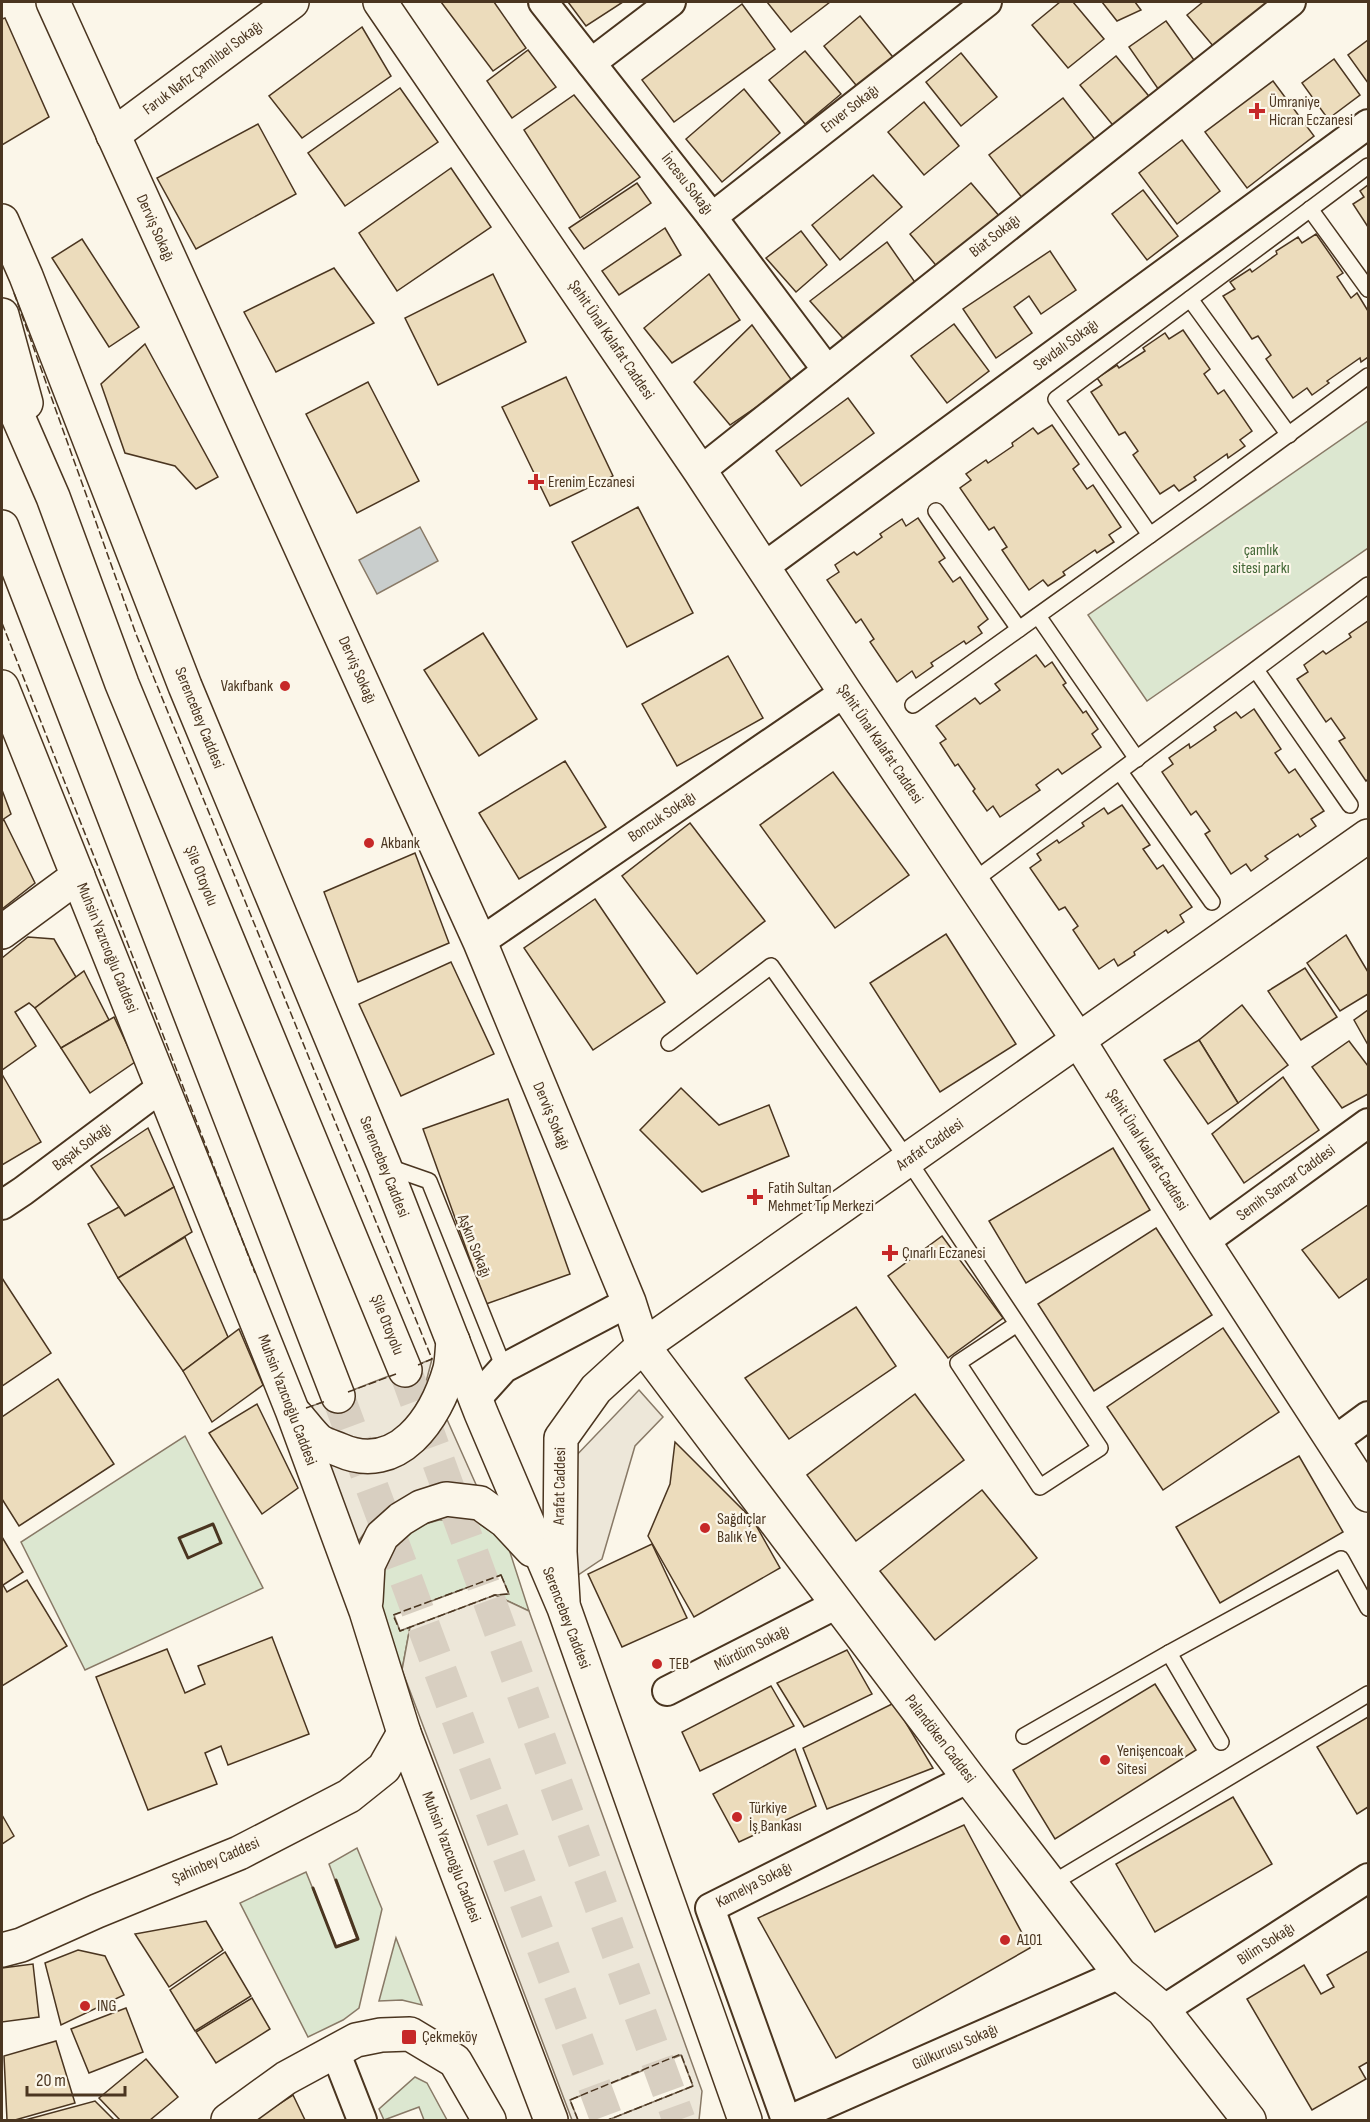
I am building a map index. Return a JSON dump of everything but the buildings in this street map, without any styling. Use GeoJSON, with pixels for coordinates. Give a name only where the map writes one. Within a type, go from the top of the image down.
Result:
{"type":"FeatureCollection","features":[{"type":"Feature","properties":{"kind":"main road","name":"Derviş Sokağı"},"geometry":{"type":"LineString","coordinates":[[52,2],[480,942],[629,1302],[643,1346]]}},
{"type":"Feature","properties":{"kind":"main road","name":"Faruk Nafiz Çamlıbel Sokağı"},"geometry":{"type":"LineString","coordinates":[[113,135],[292,2]]}},
{"type":"Feature","properties":{"kind":"main road","name":"Şehit Ünal Kalafat Caddesi"},"geometry":{"type":"LineString","coordinates":[[380,2],[700,471],[1078,1041],[1204,1242],[1368,1495]]}},
{"type":"Feature","properties":{"kind":"main road","name":"Serencebey Caddesi"},"geometry":{"type":"LineString","coordinates":[[2,221],[26,276],[185,686],[384,1165],[476,1399],[564,1608],[745,2121]]}},
{"type":"Feature","properties":{"kind":"main road"},"geometry":{"type":"LineString","coordinates":[[2,315],[53,497]]}},
{"type":"Feature","properties":{"kind":"main road","name":"Şile Otoyolu"},"geometry":{"type":"LineString","coordinates":[[2,380],[53,497],[122,684],[405,1370]]}},
{"type":"Feature","properties":{"kind":"main road"},"geometry":{"type":"LineString","coordinates":[[2,527],[338,1396]]}},
{"type":"Feature","properties":{"kind":"main road","name":"Muhsin Yazıcıoğlu Caddesi"},"geometry":{"type":"LineString","coordinates":[[2,687],[292,1410],[366,1611],[404,1733],[551,2121]]}},
{"type":"Feature","properties":{"kind":"main road","name":"Arafat Caddesi"},"geometry":{"type":"LineString","coordinates":[[564,1608],[560,1552],[561,1438],[596,1389],[643,1346],[1368,836]]}},
{"type":"Feature","properties":{"kind":"main road"},"geometry":{"type":"LineString","coordinates":[[2,932],[78,876]]}},
{"type":"Feature","properties":{"kind":"main road"},"geometry":{"type":"LineString","coordinates":[[292,1410],[319,1441],[356,1457],[376,1456],[396,1451],[411,1441],[421,1429],[440,1397],[451,1367],[453,1341]]}},
{"type":"Feature","properties":{"kind":"main road","name":"Palandöken Caddesi"},"geometry":{"type":"LineString","coordinates":[[643,1346],[1120,1974],[1163,2010],[1250,2121]]}},
{"type":"Feature","properties":{"kind":"main road"},"geometry":{"type":"LineString","coordinates":[[366,1611],[368,1565],[382,1536],[401,1519],[421,1507],[446,1499],[480,1503],[524,1538],[548,1570]]}},
{"type":"Feature","properties":{"kind":"main road","name":"Şahinbey Caddesi"},"geometry":{"type":"LineString","coordinates":[[2,1950],[21,1945],[239,1853],[349,1796],[384,1768],[404,1733]]}},
{"type":"Feature","properties":{"kind":"main road"},"geometry":{"type":"LineString","coordinates":[[228,2121],[286,2078],[335,2050],[381,2035],[410,2034],[455,2061],[489,2121]]}},
{"type":"Feature","properties":{"kind":"main road"},"geometry":{"type":"LineString","coordinates":[[718,2121],[732,2086]]}},
{"type":"Feature","properties":{"kind":"street","name":"İncesu Sokağı"},"geometry":{"type":"LineString","coordinates":[[543,2],[712,217],[827,370]]}},
{"type":"Feature","properties":{"kind":"street"},"geometry":{"type":"LineString","coordinates":[[591,63],[671,2]]}},
{"type":"Feature","properties":{"kind":"street","name":"Enver Sokağı"},"geometry":{"type":"LineString","coordinates":[[712,217],[987,2]]}},
{"type":"Feature","properties":{"kind":"street","name":"Biat Sokağı"},"geometry":{"type":"LineString","coordinates":[[700,471],[1291,2]]}},
{"type":"Feature","properties":{"kind":"street","name":"Sevdalı Sokağı"},"geometry":{"type":"LineString","coordinates":[[764,567],[1368,124]]}},
{"type":"Feature","properties":{"kind":"street","name":"Boncuk Sokağı"},"geometry":{"type":"LineString","coordinates":[[480,942],[845,692]]}},
{"type":"Feature","properties":{"kind":"street","name":"Başak Sokağı"},"geometry":{"type":"LineString","coordinates":[[2,1205],[162,1087]]}},
{"type":"Feature","properties":{"kind":"street","name":"Semih Sancar Caddesi"},"geometry":{"type":"LineString","coordinates":[[1204,1242],[1368,1123]]}},
{"type":"Feature","properties":{"kind":"street"},"geometry":{"type":"LineString","coordinates":[[476,1399],[504,1368],[629,1302]]}},
{"type":"Feature","properties":{"kind":"street"},"geometry":{"type":"LineString","coordinates":[[1334,1441],[1368,1416]]}},
{"type":"Feature","properties":{"kind":"street","name":"Mürdüm Sokağı"},"geometry":{"type":"LineString","coordinates":[[667,1691],[837,1604]]}},
{"type":"Feature","properties":{"kind":"street","name":"Kamelya Sokağı"},"geometry":{"type":"LineString","coordinates":[[787,2121],[710,1908],[969,1778]]}},
{"type":"Feature","properties":{"kind":"street","name":"Bilim Sokağı"},"geometry":{"type":"LineString","coordinates":[[1163,2010],[1368,1878]]}},
{"type":"Feature","properties":{"kind":"street","name":"Gülkurusu Sokağı"},"geometry":{"type":"LineString","coordinates":[[787,2121],[1120,1974]]}},
{"type":"Feature","properties":{"kind":"street"},"geometry":{"type":"LineString","coordinates":[[335,2050],[362,2121]]}},
{"type":"Feature","properties":{"kind":"lane"},"geometry":{"type":"LineString","coordinates":[[1150,535],[1056,399],[1368,166]]}},
{"type":"Feature","properties":{"kind":"lane"},"geometry":{"type":"LineString","coordinates":[[1310,209],[1368,289]]}},
{"type":"Feature","properties":{"kind":"lane"},"geometry":{"type":"LineString","coordinates":[[1190,299],[1289,435]]}},
{"type":"Feature","properties":{"kind":"lane"},"geometry":{"type":"LineString","coordinates":[[913,705],[1368,376]]}},
{"type":"Feature","properties":{"kind":"lane"},"geometry":{"type":"LineString","coordinates":[[936,511],[1019,629]]}},
{"type":"Feature","properties":{"kind":"lane"},"geometry":{"type":"LineString","coordinates":[[972,882],[1368,585]]}},
{"type":"Feature","properties":{"kind":"lane"},"geometry":{"type":"LineString","coordinates":[[1038,616],[1137,759]]}},
{"type":"Feature","properties":{"kind":"lane"},"geometry":{"type":"LineString","coordinates":[[1256,670],[1350,805]]}},
{"type":"Feature","properties":{"kind":"lane"},"geometry":{"type":"LineString","coordinates":[[1120,772],[1212,902]]}},
{"type":"Feature","properties":{"kind":"lane"},"geometry":{"type":"LineString","coordinates":[[669,1043],[771,966],[909,1160],[1100,1448],[1040,1487],[958,1363],[1017,1323]]}},
{"type":"Feature","properties":{"kind":"lane","name":"Aşkın Sokağı"},"geometry":{"type":"LineString","coordinates":[[384,1165],[429,1181],[504,1368]]}},
{"type":"Feature","properties":{"kind":"lane"},"geometry":{"type":"LineString","coordinates":[[1024,1736],[1341,1559],[1368,1608]]}},
{"type":"Feature","properties":{"kind":"lane"},"geometry":{"type":"LineString","coordinates":[[1169,1653],[1221,1742]]}},
{"type":"Feature","properties":{"kind":"lane"},"geometry":{"type":"LineString","coordinates":[[1052,1884],[1368,1695]]}},
{"type":"Feature","properties":{"kind":"green space","name":"çamlık sitesi parkı"},"geometry":{"type":"Polygon","coordinates":[[[1368,421],[1368,548],[1147,701],[1088,615],[1368,421]]]}},
{"type":"Feature","properties":{"kind":"green space"},"geometry":{"type":"Polygon","coordinates":[[[185,1436],[263,1588],[85,1670],[21,1542],[185,1436]]]}},
{"type":"Feature","properties":{"kind":"green space"},"geometry":{"type":"Polygon","coordinates":[[[439,1520],[474,1520],[507,1543],[529,1611],[495,1595],[509,1594],[501,1575],[394,1615],[400,1631],[410,1627],[402,1670],[376,1598],[382,1565],[399,1535],[415,1527],[439,1520]]]}},
{"type":"Feature","properties":{"kind":"green space"},"geometry":{"type":"Polygon","coordinates":[[[357,1848],[382,1909],[359,2008],[343,2020],[308,2037],[240,1903],[306,1872],[336,1946],[357,1939],[329,1864],[357,1848]]]}},
{"type":"Feature","properties":{"kind":"green space"},"geometry":{"type":"Polygon","coordinates":[[[396,1938],[422,2005],[402,2000],[379,2001],[396,1938]]]}},
{"type":"Feature","properties":{"kind":"green space"},"geometry":{"type":"Polygon","coordinates":[[[415,2077],[427,2083],[447,2120],[424,2120],[419,2107],[384,2120],[379,2109],[415,2077]]]}},
{"type":"Feature","properties":{"kind":"shaded area"},"geometry":{"type":"Polygon","coordinates":[[[420,527],[438,561],[377,594],[359,560],[420,527]]]}},
{"type":"Feature","properties":{"kind":"shaded area"},"geometry":{"type":"Polygon","coordinates":[[[432,1359],[424,1390],[408,1421],[381,1441],[346,1444],[307,1408],[432,1359]]]}},
{"type":"Feature","properties":{"kind":"shaded area"},"geometry":{"type":"Polygon","coordinates":[[[639,1390],[663,1417],[635,1446],[602,1559],[569,1581],[571,1461],[639,1390]]]}},
{"type":"Feature","properties":{"kind":"shaded area"},"geometry":{"type":"Polygon","coordinates":[[[445,1415],[478,1489],[368,1528],[355,1546],[317,1455],[354,1468],[445,1415]]]}},
{"type":"Feature","properties":{"kind":"shaded area"},"geometry":{"type":"Polygon","coordinates":[[[495,1595],[529,1611],[702,2091],[699,2120],[608,2120],[693,2086],[681,2055],[570,2100],[578,2120],[572,2120],[402,1670],[410,1627],[495,1595]]]}},
{"type":"Feature","properties":{"kind":"tunnel"},"geometry":{"type":"LineString","coordinates":[[405,1370],[679,2120]]}},
{"type":"Feature","properties":{"kind":"tunnel"},"geometry":{"type":"LineString","coordinates":[[338,1396],[607,2120]]}},
{"type":"Feature","properties":{"kind":"fence"},"geometry":{"type":"LineString","coordinates":[[14,293],[136,634],[432,1359],[418,1365]]}},
{"type":"Feature","properties":{"kind":"fence"},"geometry":{"type":"LineString","coordinates":[[2,623],[255,1273]]}},
{"type":"Feature","properties":{"kind":"fence"},"geometry":{"type":"LineString","coordinates":[[348,1392],[396,1374]]}},
{"type":"Feature","properties":{"kind":"fence"},"geometry":{"type":"LineString","coordinates":[[306,1408],[326,1401]]}},
{"type":"Feature","properties":{"kind":"fence"},"geometry":{"type":"LineString","coordinates":[[501,1575],[509,1594],[495,1595],[400,1631],[393,1615],[501,1575]]}},
{"type":"Feature","properties":{"kind":"fence"},"geometry":{"type":"LineString","coordinates":[[578,2120],[570,2100],[681,2054],[693,2086],[608,2120]]}},
{"type":"Feature","properties":{"kind":"wall"},"geometry":{"type":"LineString","coordinates":[[213,1524],[221,1543],[188,1558],[179,1538],[213,1524]]}},
{"type":"Feature","properties":{"kind":"wall"},"geometry":{"type":"LineString","coordinates":[[313,1888],[336,1947],[358,1939],[336,1880]]}},
{"type":"Feature","properties":{"kind":"place","name":"Ümraniye Hicran Eczanesi"},"geometry":{"type":"Point","coordinates":[1257,111]}},
{"type":"Feature","properties":{"kind":"place","name":"Erenim Eczanesi"},"geometry":{"type":"Point","coordinates":[536,482]}},
{"type":"Feature","properties":{"kind":"place","name":"Vakıfbank"},"geometry":{"type":"Point","coordinates":[285,686]}},
{"type":"Feature","properties":{"kind":"place","name":"Akbank"},"geometry":{"type":"Point","coordinates":[369,843]}},
{"type":"Feature","properties":{"kind":"place","name":"Fatih Sultan Mehmet Tıp Merkezi"},"geometry":{"type":"Point","coordinates":[755,1197]}},
{"type":"Feature","properties":{"kind":"place","name":"Çınarlı Eczanesi"},"geometry":{"type":"Point","coordinates":[890,1253]}},
{"type":"Feature","properties":{"kind":"place","name":"Sağdıçlar Balık Ye"},"geometry":{"type":"Point","coordinates":[705,1528]}},
{"type":"Feature","properties":{"kind":"place","name":"TEB"},"geometry":{"type":"Point","coordinates":[657,1664]}},
{"type":"Feature","properties":{"kind":"place","name":"Yenişencoak Sitesi"},"geometry":{"type":"Point","coordinates":[1105,1760]}},
{"type":"Feature","properties":{"kind":"place","name":"Türkiye İş Bankası"},"geometry":{"type":"Point","coordinates":[737,1817]}},
{"type":"Feature","properties":{"kind":"place","name":"A101"},"geometry":{"type":"Point","coordinates":[1005,1940]}},
{"type":"Feature","properties":{"kind":"place","name":"ING"},"geometry":{"type":"Point","coordinates":[85,2006]}},
{"type":"Feature","properties":{"kind":"place","name":"Çekmeköy"},"geometry":{"type":"Point","coordinates":[409,2037]}}]}
